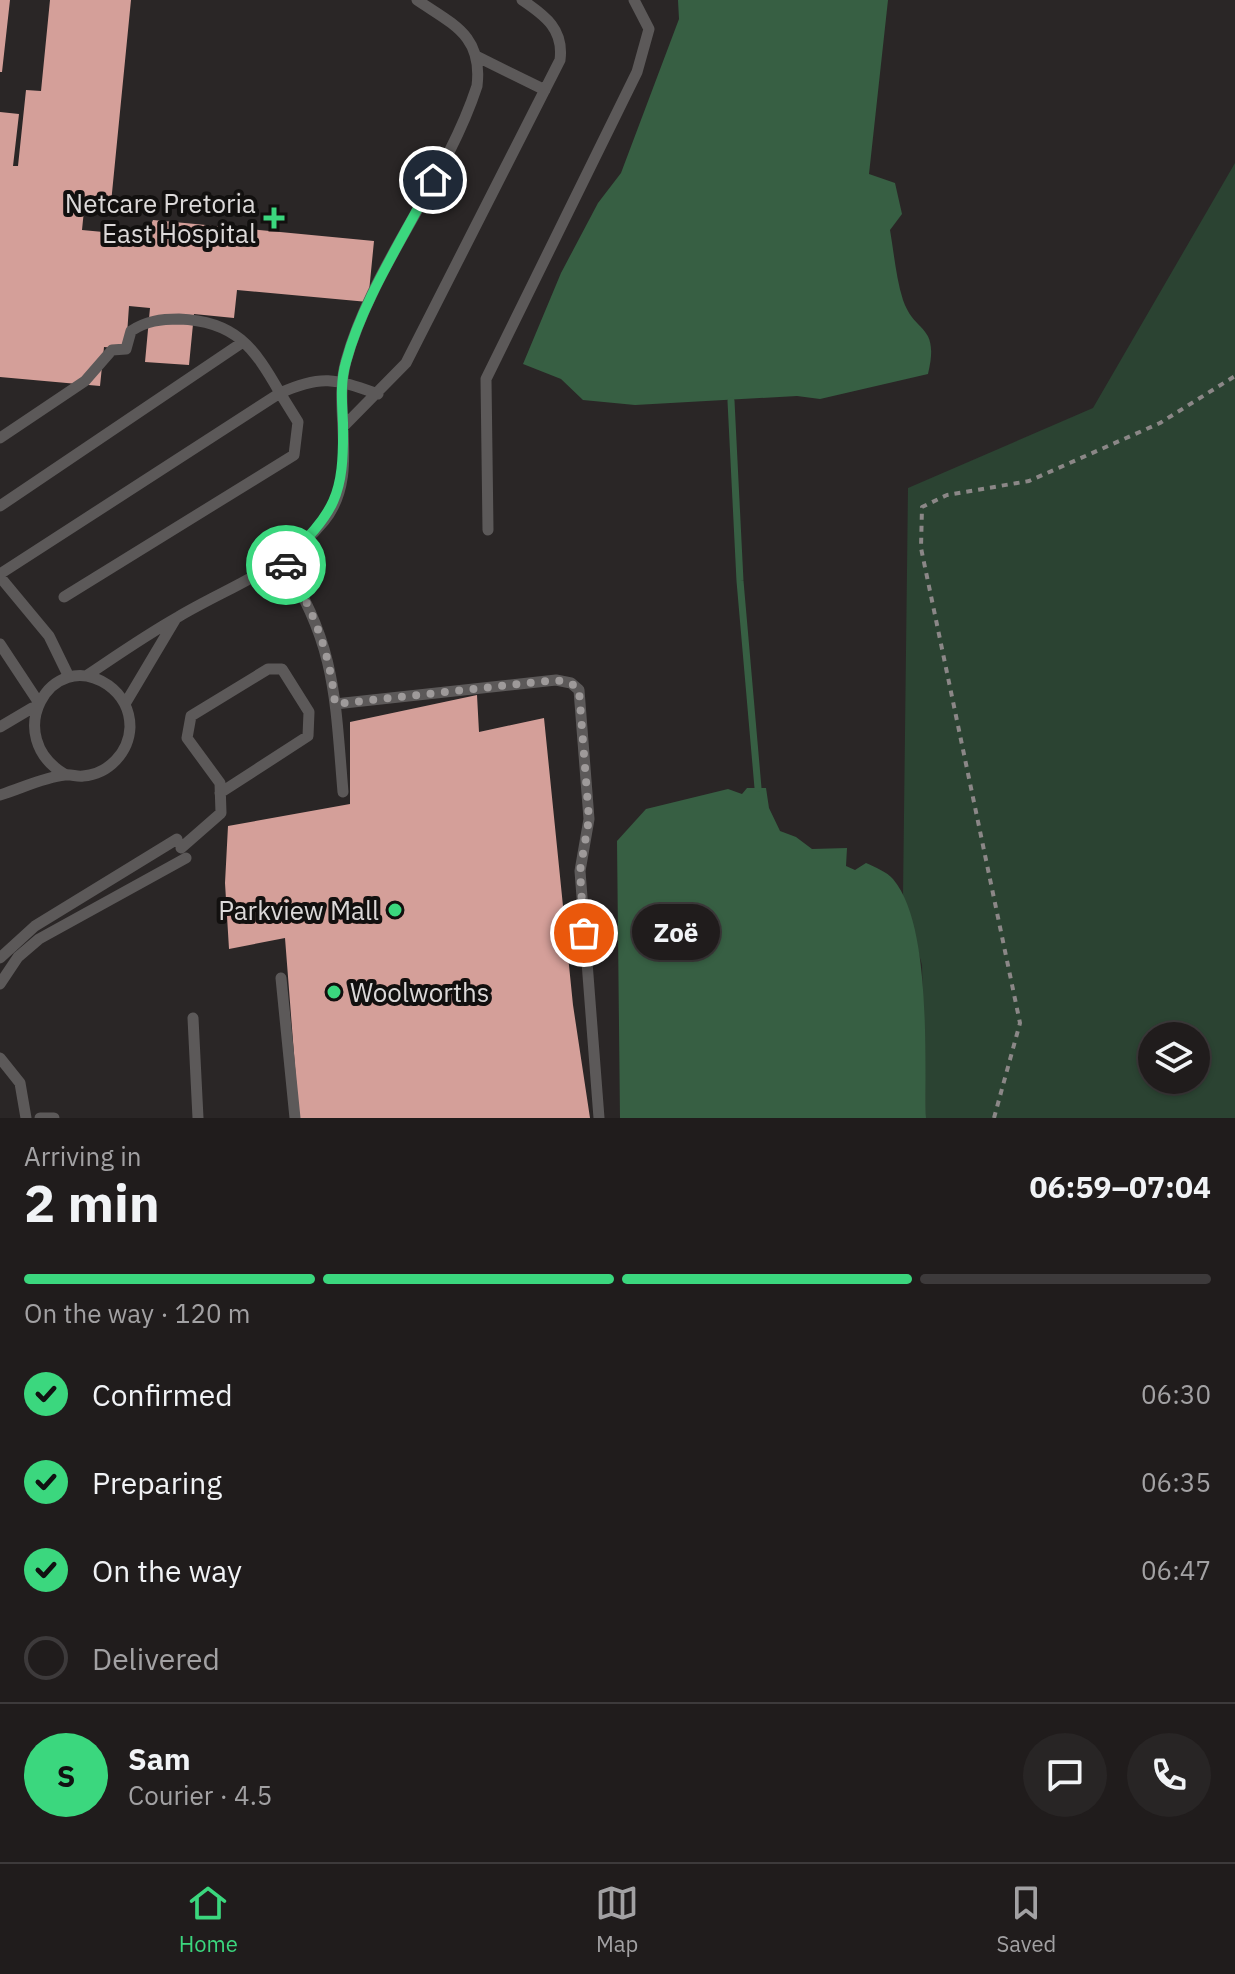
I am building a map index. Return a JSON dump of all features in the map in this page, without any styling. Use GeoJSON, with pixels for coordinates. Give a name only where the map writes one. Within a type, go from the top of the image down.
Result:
{"type":"FeatureCollection","features":[{"type":"Feature","properties":{"kind":"lane"},"geometry":{"type":"LineString","coordinates":[[417,0],[458,28],[478,57],[545,90]]}},
{"type":"Feature","properties":{"kind":"lane"},"geometry":{"type":"LineString","coordinates":[[343,427],[406,363],[420,340],[560,60],[562,43],[542,13],[522,0]]}},
{"type":"Feature","properties":{"kind":"lane"},"geometry":{"type":"LineString","coordinates":[[488,530],[486,379],[637,72],[649,29],[634,0]]}},
{"type":"Feature","properties":{"kind":"lane"},"geometry":{"type":"LineString","coordinates":[[86,676],[178,617],[283,562],[326,518],[335,502],[343,474],[342,381],[354,335],[472,102],[477,86],[478,57]]}},
{"type":"Feature","properties":{"kind":"lane"},"geometry":{"type":"LineString","coordinates":[[0,438],[85,381],[112,350],[126,349],[131,331],[142,324],[172,319],[204,320],[230,329],[243,342],[298,422],[294,455],[64,597]]}},
{"type":"Feature","properties":{"kind":"lane"},"geometry":{"type":"LineString","coordinates":[[0,506],[243,342]]}},
{"type":"Feature","properties":{"kind":"lane"},"geometry":{"type":"LineString","coordinates":[[69,677],[49,636],[0,576],[280,393],[309,380],[342,381],[378,394]]}},
{"type":"Feature","properties":{"kind":"lane"},"geometry":{"type":"LineString","coordinates":[[283,562],[313,613],[326,648],[343,792]]}},
{"type":"Feature","properties":{"kind":"lane"},"geometry":{"type":"LineString","coordinates":[[125,704],[178,617]]}},
{"type":"Feature","properties":{"kind":"lane"},"geometry":{"type":"LineString","coordinates":[[0,644],[35,704],[31,741],[39,756],[66,775]]}},
{"type":"Feature","properties":{"kind":"lane"},"geometry":{"type":"LineString","coordinates":[[0,984],[18,957],[39,939],[181,848],[221,813],[220,793],[220,783],[187,738],[191,716],[268,669],[282,669],[309,712],[308,736],[220,793]]}},
{"type":"Feature","properties":{"kind":"lane"},"geometry":{"type":"LineString","coordinates":[[0,727],[35,704],[53,683],[69,677],[86,676],[115,690],[125,704],[129,737],[123,752],[98,773],[66,775],[0,795]]}},
{"type":"Feature","properties":{"kind":"lane"},"geometry":{"type":"LineString","coordinates":[[335,704],[556,680],[571,683],[579,690],[589,819],[580,871],[599,1118]]}},
{"type":"Feature","properties":{"kind":"lane"},"geometry":{"type":"LineString","coordinates":[[0,958],[35,926],[181,848]]}},
{"type":"Feature","properties":{"kind":"lane"},"geometry":{"type":"LineString","coordinates":[[281,978],[295,1118]]}},
{"type":"Feature","properties":{"kind":"lane"},"geometry":{"type":"LineString","coordinates":[[193,1018],[198,1118]]}},
{"type":"Feature","properties":{"kind":"lane"},"geometry":{"type":"LineString","coordinates":[[0,1058],[20,1083],[26,1118]]}},
{"type":"Feature","properties":{"kind":"lane"},"geometry":{"type":"LineString","coordinates":[[40,1118],[54,1118]]}},
{"type":"Feature","properties":{"kind":"path"},"geometry":{"type":"LineString","coordinates":[[994,1118],[1020,1023],[921,548],[922,507],[947,495],[1029,481],[1160,423],[1235,376]]}},
{"type":"Feature","properties":{"kind":"shaded area"},"geometry":{"type":"Polygon","coordinates":[[[678,0],[888,0],[869,174],[895,183],[902,214],[890,230],[897,274],[908,311],[929,337],[931,358],[928,374],[820,399],[797,396],[635,405],[583,400],[561,379],[523,364],[561,273],[598,203],[621,173],[679,19],[678,0]]]}},
{"type":"Feature","properties":{"kind":"shaded area"},"geometry":{"type":"Polygon","coordinates":[[[1235,163],[1235,1118],[926,1118],[922,965],[903,896],[908,488],[1093,408],[1235,163]]]}},
{"type":"Feature","properties":{"kind":"shaded area"},"geometry":{"type":"Polygon","coordinates":[[[747,788],[766,788],[769,808],[780,831],[796,837],[812,849],[847,848],[846,866],[855,870],[866,863],[881,870],[893,879],[906,900],[920,959],[926,1118],[620,1118],[617,841],[646,809],[728,789],[742,794],[747,788]]]}},
{"type":"Feature","properties":{"kind":"building"},"geometry":{"type":"Polygon","coordinates":[[[0,0],[10,0],[2,72],[0,72],[0,0]]]}},
{"type":"Feature","properties":{"kind":"building"},"geometry":{"type":"Polygon","coordinates":[[[50,0],[131,0],[111,203],[85,200],[82,230],[146,236],[153,220],[374,241],[368,302],[237,290],[234,318],[194,314],[189,365],[145,362],[150,308],[129,306],[126,349],[104,347],[100,386],[0,377],[0,112],[19,114],[13,166],[18,166],[26,90],[41,91],[50,0]]]}},
{"type":"Feature","properties":{"kind":"building","name":"Parkview Mall"},"geometry":{"type":"Polygon","coordinates":[[[477,695],[479,732],[544,718],[573,1005],[590,1118],[299,1118],[285,938],[229,949],[225,883],[228,826],[350,804],[350,722],[477,695]]]}},
{"type":"Feature","properties":{"kind":"waterway"},"geometry":{"type":"LineString","coordinates":[[731,401],[740,581],[758,788]]}},
{"type":"Feature","properties":{"kind":"way so far"},"geometry":{"type":"LineString","coordinates":[[286,565],[313,613],[326,648],[335,704],[556,680],[571,683],[579,690],[589,819],[580,871],[584,933]]}},
{"type":"Feature","properties":{"kind":"place","name":"Netcare Pretoria East Hospital"},"geometry":{"type":"Point","coordinates":[274,218]}},
{"type":"Feature","properties":{"kind":"place","name":"Parkview Mall"},"geometry":{"type":"Point","coordinates":[395,910]}},
{"type":"Feature","properties":{"kind":"place","name":"Zoë"},"geometry":{"type":"Point","coordinates":[584,933]}},
{"type":"Feature","properties":{"kind":"place","name":"Woolworths"},"geometry":{"type":"Point","coordinates":[334,992]}},
{"type":"Feature","properties":{"kind":"route"},"geometry":{"type":"LineString","coordinates":[[286,565],[283,562],[326,518],[335,502],[343,474],[342,381],[345,363],[354,335],[433,180]]}}]}
